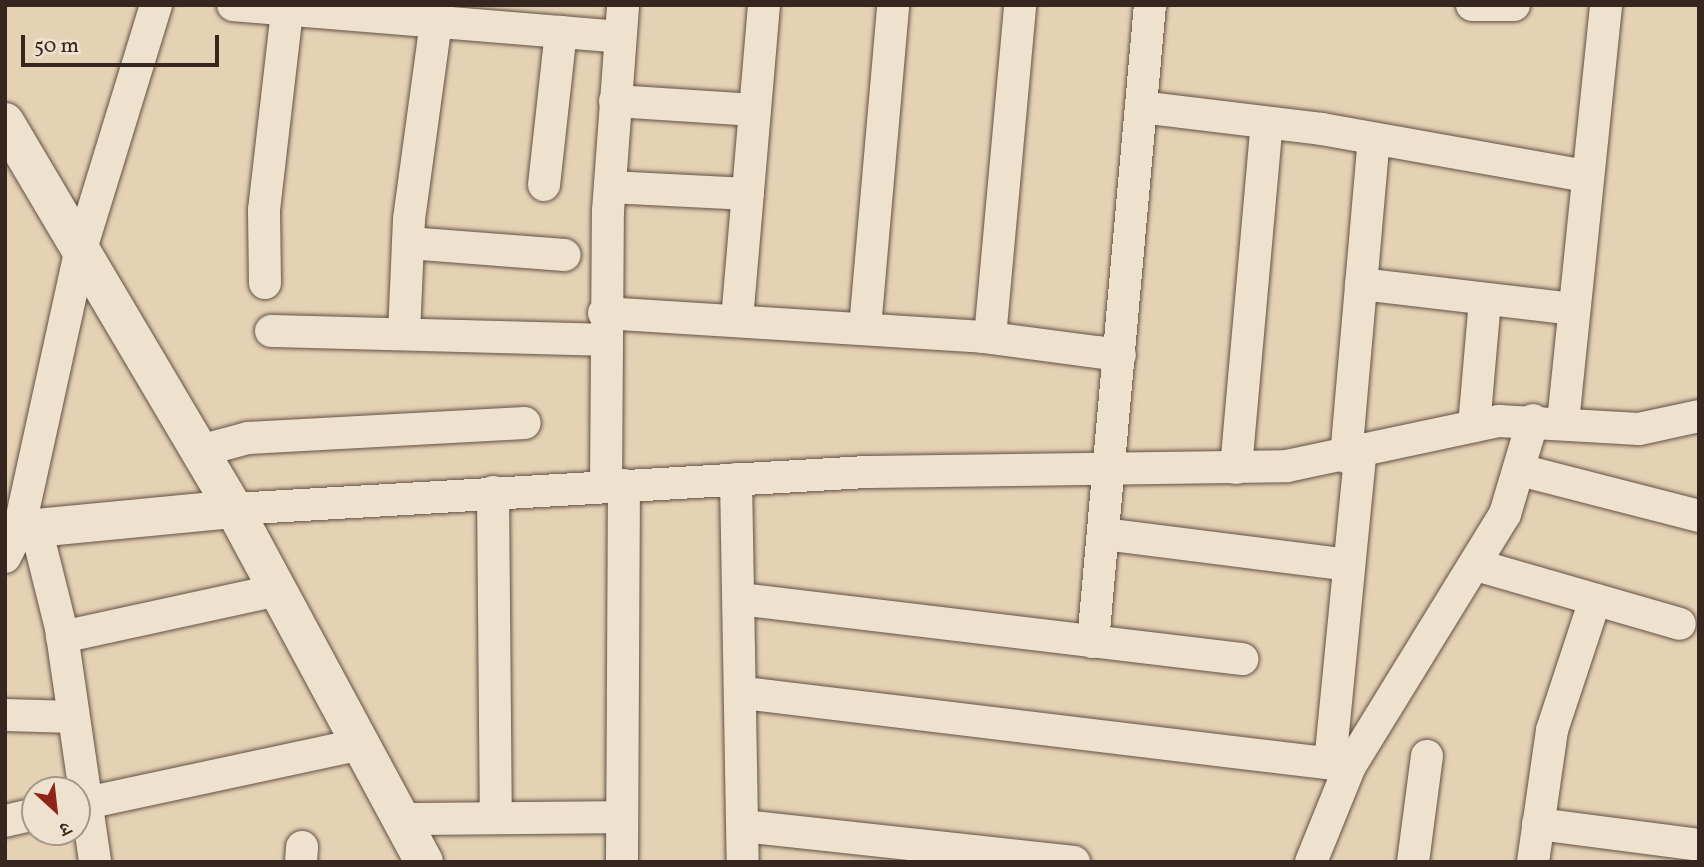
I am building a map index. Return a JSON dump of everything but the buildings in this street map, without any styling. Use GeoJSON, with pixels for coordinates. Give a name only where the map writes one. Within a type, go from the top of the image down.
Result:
{"type":"FeatureCollection","features":[{"type":"Feature","properties":{"kind":"main road"},"geometry":{"type":"LineString","coordinates":[[5,122],[234,509],[424,862]]}},
{"type":"Feature","properties":{"kind":"main road"},"geometry":{"type":"LineString","coordinates":[[16,536],[234,509]]}},
{"type":"Feature","properties":{"kind":"street"},"geometry":{"type":"LineString","coordinates":[[79,776],[62,637],[16,536],[81,249],[156,5]]}},
{"type":"Feature","properties":{"kind":"street"},"geometry":{"type":"LineString","coordinates":[[233,5],[620,37]]}},
{"type":"Feature","properties":{"kind":"street"},"geometry":{"type":"LineString","coordinates":[[622,862],[615,485],[604,326],[615,101],[623,5]]}},
{"type":"Feature","properties":{"kind":"street"},"geometry":{"type":"LineString","coordinates":[[737,320],[764,5]]}},
{"type":"Feature","properties":{"kind":"street"},"geometry":{"type":"LineString","coordinates":[[865,328],[894,5]]}},
{"type":"Feature","properties":{"kind":"street"},"geometry":{"type":"LineString","coordinates":[[990,338],[1020,5]]}},
{"type":"Feature","properties":{"kind":"street"},"geometry":{"type":"LineString","coordinates":[[1093,642],[1150,5]]}},
{"type":"Feature","properties":{"kind":"street"},"geometry":{"type":"LineString","coordinates":[[1472,5],[1514,5]]}},
{"type":"Feature","properties":{"kind":"street"},"geometry":{"type":"LineString","coordinates":[[1340,765],[1476,565],[1505,514],[1520,470],[1548,421],[1574,309],[1606,5]]}},
{"type":"Feature","properties":{"kind":"street"},"geometry":{"type":"LineString","coordinates":[[265,283],[265,197],[287,10]]}},
{"type":"Feature","properties":{"kind":"street"},"geometry":{"type":"LineString","coordinates":[[404,334],[408,243],[436,22]]}},
{"type":"Feature","properties":{"kind":"street"},"geometry":{"type":"LineString","coordinates":[[544,185],[561,32]]}},
{"type":"Feature","properties":{"kind":"street"},"geometry":{"type":"LineString","coordinates":[[615,101],[755,110]]}},
{"type":"Feature","properties":{"kind":"street"},"geometry":{"type":"LineString","coordinates":[[1141,107],[1374,139],[1587,176]]}},
{"type":"Feature","properties":{"kind":"street"},"geometry":{"type":"LineString","coordinates":[[1236,468],[1267,123]]}},
{"type":"Feature","properties":{"kind":"street"},"geometry":{"type":"LineString","coordinates":[[1311,862],[1340,765],[1361,284],[1374,139]]}},
{"type":"Feature","properties":{"kind":"street"},"geometry":{"type":"LineString","coordinates":[[610,187],[748,194]]}},
{"type":"Feature","properties":{"kind":"street"},"geometry":{"type":"LineString","coordinates":[[408,243],[565,255]]}},
{"type":"Feature","properties":{"kind":"street"},"geometry":{"type":"LineString","coordinates":[[1361,284],[1574,309]]}},
{"type":"Feature","properties":{"kind":"street"},"geometry":{"type":"LineString","coordinates":[[1474,426],[1485,300]]}},
{"type":"Feature","properties":{"kind":"street"},"geometry":{"type":"LineString","coordinates":[[271,331],[404,334],[737,320],[990,338],[1119,355]]}},
{"type":"Feature","properties":{"kind":"street"},"geometry":{"type":"LineString","coordinates":[[234,509],[736,479],[1110,466],[1236,468],[1353,456],[1474,426],[1548,421],[1639,429],[1699,416]]}},
{"type":"Feature","properties":{"kind":"street"},"geometry":{"type":"LineString","coordinates":[[200,451],[248,438],[525,424]]}},
{"type":"Feature","properties":{"kind":"street"},"geometry":{"type":"LineString","coordinates":[[1520,470],[1699,516]]}},
{"type":"Feature","properties":{"kind":"street"},"geometry":{"type":"LineString","coordinates":[[736,479],[744,693],[743,862]]}},
{"type":"Feature","properties":{"kind":"street"},"geometry":{"type":"LineString","coordinates":[[493,492],[496,818]]}},
{"type":"Feature","properties":{"kind":"street"},"geometry":{"type":"LineString","coordinates":[[1103,534],[1348,565]]}},
{"type":"Feature","properties":{"kind":"street"},"geometry":{"type":"LineString","coordinates":[[1476,565],[1680,624]]}},
{"type":"Feature","properties":{"kind":"street"},"geometry":{"type":"LineString","coordinates":[[62,637],[278,590]]}},
{"type":"Feature","properties":{"kind":"street"},"geometry":{"type":"LineString","coordinates":[[740,599],[1242,659]]}},
{"type":"Feature","properties":{"kind":"street"},"geometry":{"type":"LineString","coordinates":[[1533,862],[1552,730],[1595,600]]}},
{"type":"Feature","properties":{"kind":"street"},"geometry":{"type":"LineString","coordinates":[[744,693],[1340,765]]}},
{"type":"Feature","properties":{"kind":"street"},"geometry":{"type":"LineString","coordinates":[[5,715],[73,717]]}},
{"type":"Feature","properties":{"kind":"street"},"geometry":{"type":"LineString","coordinates":[[91,802],[361,744]]}},
{"type":"Feature","properties":{"kind":"street"},"geometry":{"type":"LineString","coordinates":[[1413,862],[1427,756]]}},
{"type":"Feature","properties":{"kind":"street"},"geometry":{"type":"LineString","coordinates":[[401,819],[622,817]]}},
{"type":"Feature","properties":{"kind":"street"},"geometry":{"type":"LineString","coordinates":[[1538,824],[1678,849]]}},
{"type":"Feature","properties":{"kind":"street"},"geometry":{"type":"LineString","coordinates":[[743,826],[1074,862]]}}]}
